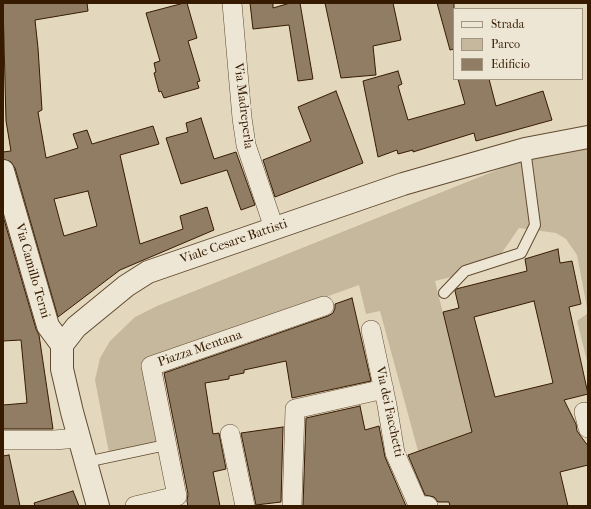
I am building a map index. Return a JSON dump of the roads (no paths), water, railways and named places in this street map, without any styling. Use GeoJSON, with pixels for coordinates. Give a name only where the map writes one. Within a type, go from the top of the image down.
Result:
{"type":"FeatureCollection","features":[{"type":"Feature","properties":{"kind":"street","name":"Via Madreperla"},"geometry":{"type":"LineString","coordinates":[[232,3],[242,118],[246,145],[274,228]]}},
{"type":"Feature","properties":{"kind":"street","name":"Viale Cesare Battisti"},"geometry":{"type":"LineString","coordinates":[[62,345],[76,328],[126,286],[148,272],[403,184],[525,149],[588,137]]}},
{"type":"Feature","properties":{"kind":"street","name":"Via Camillo Terni"},"geometry":{"type":"LineString","coordinates":[[3,171],[48,326],[62,345]]}},
{"type":"Feature","properties":{"kind":"street","name":"Piazza Mentana"},"geometry":{"type":"LineString","coordinates":[[135,506],[177,496],[151,366],[324,306]]}},
{"type":"Feature","properties":{"kind":"street","name":"Via dei Facchetti"},"geometry":{"type":"LineString","coordinates":[[371,330],[384,389],[395,453],[418,506],[428,506]]}},
{"type":"Feature","properties":{"kind":"street"},"geometry":{"type":"LineString","coordinates":[[62,345],[62,368],[78,438],[98,506]]}},
{"type":"Feature","properties":{"kind":"street"},"geometry":{"type":"LineString","coordinates":[[292,506],[295,409],[384,389]]}},
{"type":"Feature","properties":{"kind":"street"},"geometry":{"type":"LineString","coordinates":[[230,434],[245,506]]}},
{"type":"Feature","properties":{"kind":"street"},"geometry":{"type":"LineString","coordinates":[[3,440],[54,440],[78,438]]}},
{"type":"Feature","properties":{"kind":"lane"},"geometry":{"type":"LineString","coordinates":[[444,293],[465,271],[521,253],[535,225],[525,149]]}},
{"type":"Feature","properties":{"kind":"lane"},"geometry":{"type":"LineString","coordinates":[[86,462],[166,445]]}}]}
